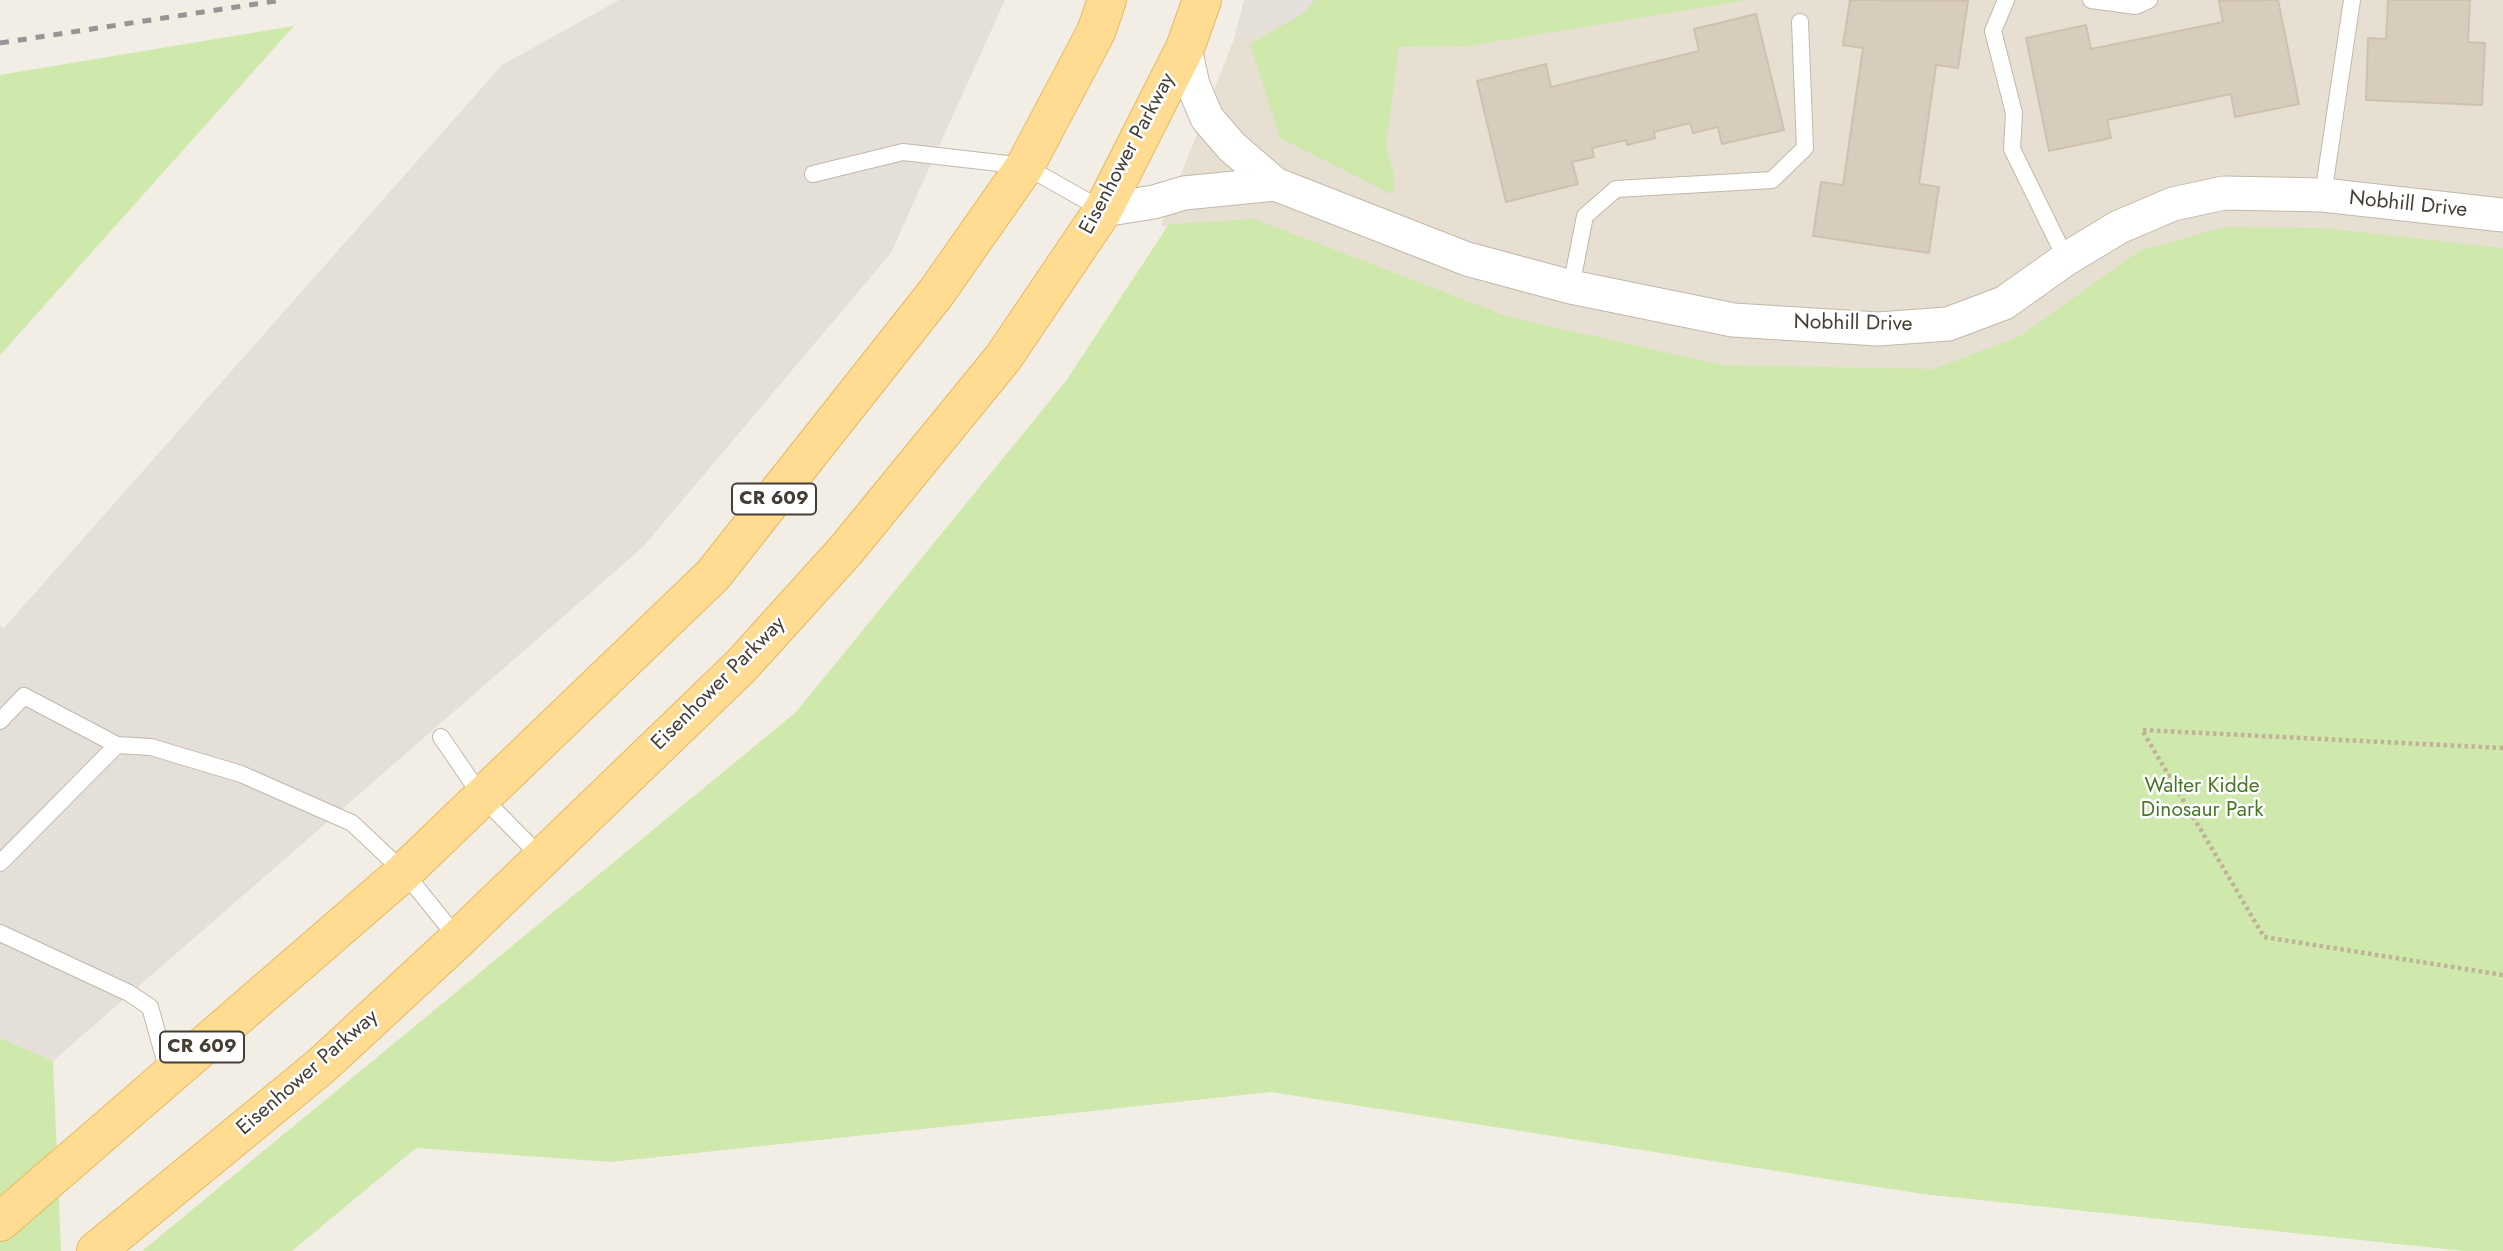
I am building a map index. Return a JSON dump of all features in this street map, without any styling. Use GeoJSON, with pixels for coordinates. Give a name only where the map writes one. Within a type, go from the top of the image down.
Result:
{"type":"FeatureCollection","features":[{"type":"Feature","properties":{"kind":"main road","name":"CR 609"},"geometry":{"type":"LineString","coordinates":[[0,1222],[404,872],[713,575],[936,293],[1025,166],[1096,32],[1107,0]]}},
{"type":"Feature","properties":{"kind":"main road","name":"Eisenhower Parkway"},"geometry":{"type":"LineString","coordinates":[[96,1251],[321,1066],[458,939],[741,666],[846,550],[1003,358],[1103,210],[1185,48],[1202,0]]}},
{"type":"Feature","properties":{"kind":"street"},"geometry":{"type":"LineString","coordinates":[[1185,48],[1194,85],[1207,118],[1232,147],[1275,184]]}},
{"type":"Feature","properties":{"kind":"street"},"geometry":{"type":"LineString","coordinates":[[1103,210],[1154,202],[1184,193],[1275,184]]}},
{"type":"Feature","properties":{"kind":"street","name":"Nobhill Drive"},"geometry":{"type":"LineString","coordinates":[[1275,184],[1467,259],[1571,287],[1733,320],[1878,329],[1948,324],[2004,303],[2066,259],[2119,227],[2173,204],[2224,193],[2323,195],[2503,215]]}},
{"type":"Feature","properties":{"kind":"lane"},"geometry":{"type":"LineString","coordinates":[[2006,0],[1993,31],[2014,113],[2012,149],[2066,259]]}},
{"type":"Feature","properties":{"kind":"lane"},"geometry":{"type":"LineString","coordinates":[[2091,0],[2136,6],[2148,0]]}},
{"type":"Feature","properties":{"kind":"lane"},"geometry":{"type":"LineString","coordinates":[[2323,195],[2352,0]]}},
{"type":"Feature","properties":{"kind":"lane"},"geometry":{"type":"LineString","coordinates":[[1571,287],[1585,216],[1616,189],[1772,180],[1805,148],[1800,22]]}},
{"type":"Feature","properties":{"kind":"lane"},"geometry":{"type":"LineString","coordinates":[[813,174],[903,152],[1025,166],[1103,210]]}},
{"type":"Feature","properties":{"kind":"lane"},"geometry":{"type":"LineString","coordinates":[[0,720],[24,696],[117,745],[151,747],[241,774],[352,823],[377,843],[404,872],[458,939]]}},
{"type":"Feature","properties":{"kind":"lane"},"geometry":{"type":"LineString","coordinates":[[442,737],[482,797],[542,858]]}},
{"type":"Feature","properties":{"kind":"lane"},"geometry":{"type":"LineString","coordinates":[[0,863],[117,745]]}},
{"type":"Feature","properties":{"kind":"lane"},"geometry":{"type":"LineString","coordinates":[[0,933],[129,993],[150,1007],[170,1075]]}},
{"type":"Feature","properties":{"kind":"path"},"geometry":{"type":"LineString","coordinates":[[2503,748],[2142,730],[2264,937],[2503,975]]}},
{"type":"Feature","properties":{"kind":"shaded area"},"geometry":{"type":"Polygon","coordinates":[[[619,0],[1005,0],[891,253],[643,547],[53,1061],[0,1038],[0,625],[4,628],[502,65],[619,0]]]}},
{"type":"Feature","properties":{"kind":"shaded area"},"geometry":{"type":"Polygon","coordinates":[[[1244,0],[1410,0],[1234,39],[1244,0]]]}},
{"type":"Feature","properties":{"kind":"shaded area"},"geometry":{"type":"Polygon","coordinates":[[[1410,0],[2503,0],[2503,269],[2009,382],[1651,371],[1161,225],[1234,39],[1410,0]]]}},
{"type":"Feature","properties":{"kind":"green space"},"geometry":{"type":"Polygon","coordinates":[[[1315,0],[1748,0],[1468,46],[1399,47],[1386,146],[1394,176],[1393,195],[1280,138],[1250,44],[1304,13],[1315,0]]]}},
{"type":"Feature","properties":{"kind":"green space"},"geometry":{"type":"Polygon","coordinates":[[[294,26],[0,355],[0,75],[294,26]]]}},
{"type":"Feature","properties":{"kind":"green space","name":"Walter Kidde Dinosaur Park"},"geometry":{"type":"Polygon","coordinates":[[[1255,219],[1509,317],[1722,365],[1934,369],[2020,336],[2139,251],[2224,227],[2323,228],[2503,248],[2503,1251],[2464,1251],[1923,1194],[1271,1092],[611,1162],[416,1148],[292,1251],[142,1251],[796,712],[1066,381],[1169,224],[1255,219]]]}},
{"type":"Feature","properties":{"kind":"green space"},"geometry":{"type":"Polygon","coordinates":[[[0,1038],[53,1061],[61,1251],[0,1251],[0,1038]]]}},
{"type":"Feature","properties":{"kind":"building"},"geometry":{"type":"Polygon","coordinates":[[[1850,0],[1968,1],[1958,68],[1936,65],[1919,184],[1939,187],[1929,253],[1813,236],[1821,182],[1843,185],[1863,48],[1843,45],[1850,0]]]}},
{"type":"Feature","properties":{"kind":"building"},"geometry":{"type":"Polygon","coordinates":[[[2278,0],[2299,104],[2235,117],[2231,94],[2107,120],[2111,138],[2049,151],[2026,38],[2086,25],[2091,49],[2223,22],[2219,1],[2278,0]]]}},
{"type":"Feature","properties":{"kind":"building"},"geometry":{"type":"Polygon","coordinates":[[[2388,0],[2470,0],[2468,42],[2485,43],[2482,105],[2366,100],[2368,38],[2386,39],[2388,0]]]}},
{"type":"Feature","properties":{"kind":"building"},"geometry":{"type":"Polygon","coordinates":[[[1756,14],[1784,130],[1722,144],[1718,127],[1693,133],[1690,123],[1654,132],[1655,138],[1627,145],[1626,140],[1592,148],[1594,157],[1572,162],[1578,184],[1506,202],[1477,81],[1546,64],[1551,87],[1699,51],[1694,29],[1756,14]]]}},
{"type":"Feature","properties":{"kind":"railway"},"geometry":{"type":"LineString","coordinates":[[0,43],[282,0]]}}]}
